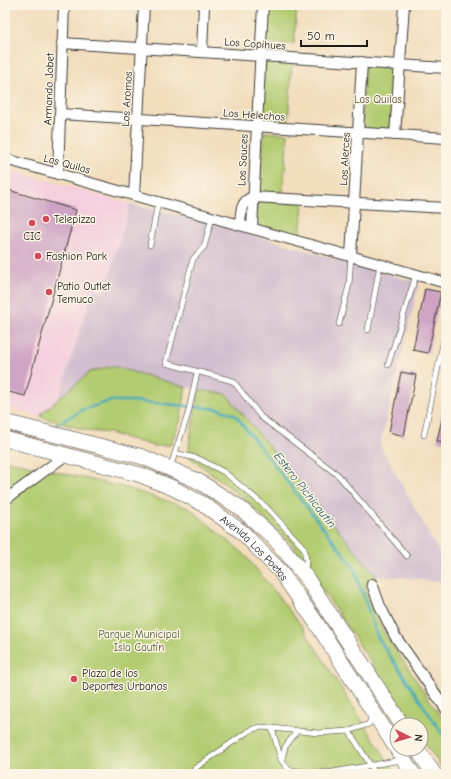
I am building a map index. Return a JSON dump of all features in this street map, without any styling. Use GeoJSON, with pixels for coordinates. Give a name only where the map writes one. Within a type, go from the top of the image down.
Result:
{"type":"FeatureCollection","features":[{"type":"Feature","properties":{"kind":"main road","name":"Avenida Los Poetas"},"geometry":{"type":"LineString","coordinates":[[9,421],[143,457],[212,488],[239,507],[274,538],[304,574],[397,717]]}},
{"type":"Feature","properties":{"kind":"main road","name":"Avenida Los Poetas"},"geometry":{"type":"LineString","coordinates":[[5,439],[141,475],[173,488],[217,513],[242,532],[280,572],[374,711],[413,774]]}},
{"type":"Feature","properties":{"kind":"main road"},"geometry":{"type":"LineString","coordinates":[[423,757],[434,774]]}},
{"type":"Feature","properties":{"kind":"street","name":"Armando Jobet"},"geometry":{"type":"LineString","coordinates":[[58,174],[64,5]]}},
{"type":"Feature","properties":{"kind":"street","name":"Los Aromos"},"geometry":{"type":"LineString","coordinates":[[134,195],[144,5]]}},
{"type":"Feature","properties":{"kind":"street"},"geometry":{"type":"LineString","coordinates":[[202,52],[204,5]]}},
{"type":"Feature","properties":{"kind":"street","name":"Los Sauces"},"geometry":{"type":"LineString","coordinates":[[252,228],[263,5]]}},
{"type":"Feature","properties":{"kind":"street"},"geometry":{"type":"LineString","coordinates":[[395,135],[404,5]]}},
{"type":"Feature","properties":{"kind":"street","name":"Los Copihues"},"geometry":{"type":"LineString","coordinates":[[62,44],[446,68]]}},
{"type":"Feature","properties":{"kind":"street","name":"Los Alerces"},"geometry":{"type":"LineString","coordinates":[[351,256],[362,62]]}},
{"type":"Feature","properties":{"kind":"street","name":"Los Helechos"},"geometry":{"type":"LineString","coordinates":[[60,114],[446,138]]}},
{"type":"Feature","properties":{"kind":"street","name":"Las Quilas"},"geometry":{"type":"LineString","coordinates":[[5,159],[446,283]]}},
{"type":"Feature","properties":{"kind":"street"},"geometry":{"type":"LineString","coordinates":[[254,197],[446,208]]}},
{"type":"Feature","properties":{"kind":"street","name":"Los Sauces"},"geometry":{"type":"LineString","coordinates":[[240,225],[242,206],[247,200],[254,197]]}},
{"type":"Feature","properties":{"kind":"street"},"geometry":{"type":"LineString","coordinates":[[5,500],[66,455]]}},
{"type":"Feature","properties":{"kind":"street"},"geometry":{"type":"LineString","coordinates":[[372,584],[380,606],[395,636],[446,709]]}},
{"type":"Feature","properties":{"kind":"lane"},"geometry":{"type":"LineString","coordinates":[[150,245],[158,202]]}},
{"type":"Feature","properties":{"kind":"lane"},"geometry":{"type":"LineString","coordinates":[[212,217],[204,247],[193,259],[166,363],[197,373],[233,381],[261,417],[338,475],[407,556]]}},
{"type":"Feature","properties":{"kind":"lane"},"geometry":{"type":"LineString","coordinates":[[340,324],[349,285],[351,256]]}},
{"type":"Feature","properties":{"kind":"lane"},"geometry":{"type":"LineString","coordinates":[[368,330],[380,264]]}},
{"type":"Feature","properties":{"kind":"lane"},"geometry":{"type":"LineString","coordinates":[[388,365],[416,275]]}},
{"type":"Feature","properties":{"kind":"lane"},"geometry":{"type":"LineString","coordinates":[[424,435],[446,329]]}},
{"type":"Feature","properties":{"kind":"lane"},"geometry":{"type":"LineString","coordinates":[[170,468],[188,414],[197,373]]}},
{"type":"Feature","properties":{"kind":"lane"},"geometry":{"type":"LineString","coordinates":[[175,453],[199,459],[224,472],[265,506],[304,548],[306,560],[304,574]]}},
{"type":"Feature","properties":{"kind":"lane"},"geometry":{"type":"LineString","coordinates":[[194,769],[250,730],[261,727],[318,733],[349,731],[369,724],[374,711]]}},
{"type":"Feature","properties":{"kind":"lane"},"geometry":{"type":"LineString","coordinates":[[272,728],[281,760],[289,770],[311,773],[334,772],[403,759]]}},
{"type":"Feature","properties":{"kind":"lane"},"geometry":{"type":"LineString","coordinates":[[281,760],[285,747],[297,731]]}},
{"type":"Feature","properties":{"kind":"lane"},"geometry":{"type":"LineString","coordinates":[[349,731],[376,774]]}},
{"type":"Feature","properties":{"kind":"shaded area","name":"Patio Outlet Temuco"},"geometry":{"type":"Polygon","coordinates":[[[5,168],[130,204],[105,294],[93,290],[59,398],[42,413],[41,417],[5,407],[5,168]]]}},
{"type":"Feature","properties":{"kind":"shaded area"},"geometry":{"type":"Polygon","coordinates":[[[130,204],[210,222],[419,283],[380,445],[446,565],[446,583],[402,577],[377,577],[226,394],[186,387],[112,366],[59,398],[93,290],[105,293],[130,204]]]}},
{"type":"Feature","properties":{"kind":"green space"},"geometry":{"type":"Polygon","coordinates":[[[267,5],[297,5],[294,44],[264,43],[267,5]]]}},
{"type":"Feature","properties":{"kind":"green space"},"geometry":{"type":"Polygon","coordinates":[[[265,62],[292,63],[288,124],[262,122],[265,62]]]}},
{"type":"Feature","properties":{"kind":"green space","name":"Las Quilas"},"geometry":{"type":"Polygon","coordinates":[[[365,66],[395,68],[390,133],[361,131],[365,66]]]}},
{"type":"Feature","properties":{"kind":"green space"},"geometry":{"type":"Polygon","coordinates":[[[264,132],[288,134],[283,192],[259,191],[264,132]]]}},
{"type":"Feature","properties":{"kind":"green space"},"geometry":{"type":"Polygon","coordinates":[[[257,200],[303,203],[300,239],[256,226],[257,200]]]}},
{"type":"Feature","properties":{"kind":"green space"},"geometry":{"type":"Polygon","coordinates":[[[112,366],[186,387],[180,422],[170,445],[154,446],[109,433],[88,431],[41,417],[42,413],[90,372],[112,366]]]}},
{"type":"Feature","properties":{"kind":"green space"},"geometry":{"type":"Polygon","coordinates":[[[199,390],[226,394],[377,577],[364,588],[384,633],[446,724],[446,774],[429,749],[429,717],[408,717],[292,544],[242,497],[190,457],[189,444],[199,390]]]}},
{"type":"Feature","properties":{"kind":"green space","name":"Parque Municipal Isla Cautín"},"geometry":{"type":"Polygon","coordinates":[[[9,461],[123,487],[189,508],[245,555],[301,625],[396,774],[5,774],[5,463],[9,461]]]}},
{"type":"Feature","properties":{"kind":"building"},"geometry":{"type":"Polygon","coordinates":[[[5,189],[76,210],[25,396],[5,391],[5,189]]]}},
{"type":"Feature","properties":{"kind":"building"},"geometry":{"type":"Polygon","coordinates":[[[425,289],[441,292],[428,353],[413,350],[425,289]]]}},
{"type":"Feature","properties":{"kind":"building"},"geometry":{"type":"Polygon","coordinates":[[[401,372],[416,375],[404,436],[389,432],[401,372]]]}},
{"type":"Feature","properties":{"kind":"building"},"geometry":{"type":"Polygon","coordinates":[[[443,414],[446,414],[446,442],[437,441],[443,414]]]}},
{"type":"Feature","properties":{"kind":"waterway","name":"Estero Pichicautín"},"geometry":{"type":"LineString","coordinates":[[56,425],[82,410],[110,401],[133,401],[219,409],[235,415],[353,566],[378,638],[446,739]]}},
{"type":"Feature","properties":{"kind":"place","name":"Telepizza"},"geometry":{"type":"Point","coordinates":[46,219]}},
{"type":"Feature","properties":{"kind":"place","name":"CIC"},"geometry":{"type":"Point","coordinates":[32,223]}},
{"type":"Feature","properties":{"kind":"place","name":"Fashion Park"},"geometry":{"type":"Point","coordinates":[38,256]}},
{"type":"Feature","properties":{"kind":"place","name":"Patio Outlet Temuco"},"geometry":{"type":"Point","coordinates":[49,292]}},
{"type":"Feature","properties":{"kind":"place","name":"Plaza de los Deportes Urbanos"},"geometry":{"type":"Point","coordinates":[74,679]}}]}
